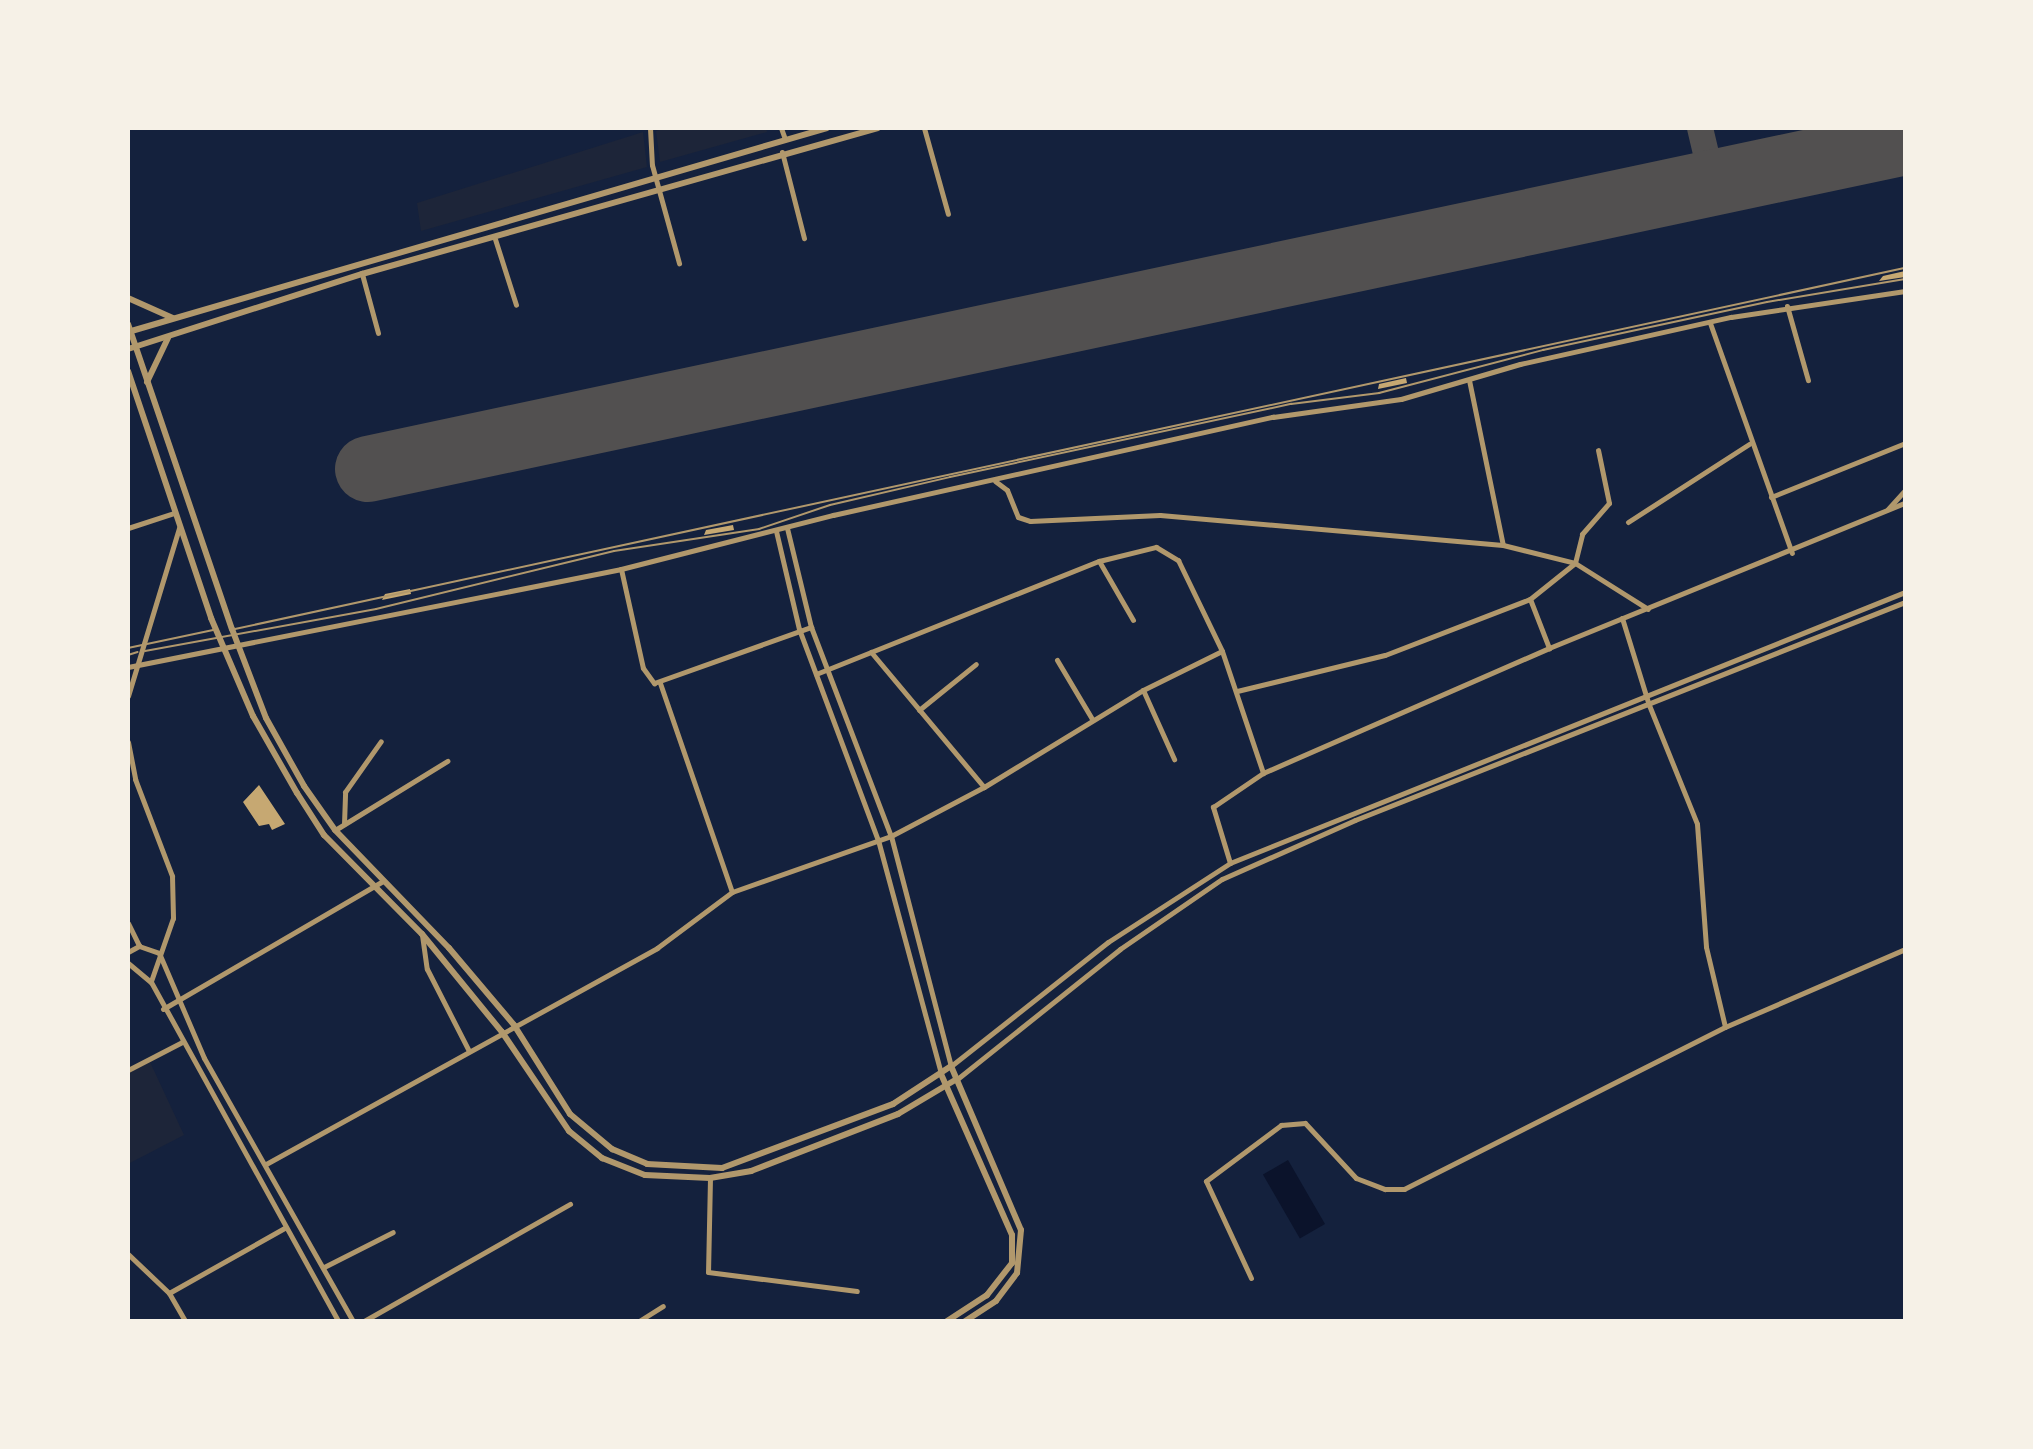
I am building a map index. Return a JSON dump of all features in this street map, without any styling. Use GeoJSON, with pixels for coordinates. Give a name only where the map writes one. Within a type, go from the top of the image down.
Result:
{"type":"FeatureCollection","features":[{"type":"Feature","properties":{"kind":"street"},"geometry":{"type":"LineString","coordinates":[[650,128],[649,149],[679,263]]}},
{"type":"Feature","properties":{"kind":"street"},"geometry":{"type":"LineString","coordinates":[[781,128],[785,139]]}},
{"type":"Feature","properties":{"kind":"street"},"geometry":{"type":"LineString","coordinates":[[827,128],[129,329],[132,348],[147,382],[266,718],[335,830],[514,1025],[570,1114],[612,1149],[647,1164],[722,1168],[893,1104],[941,1074],[1108,942],[1230,863],[1905,592]]}},
{"type":"Feature","properties":{"kind":"street"},"geometry":{"type":"LineString","coordinates":[[132,348],[362,274],[495,239],[782,152],[878,128]]}},
{"type":"Feature","properties":{"kind":"street"},"geometry":{"type":"LineString","coordinates":[[924,128],[948,214]]}},
{"type":"Feature","properties":{"kind":"street"},"geometry":{"type":"LineString","coordinates":[[782,152],[804,238]]}},
{"type":"Feature","properties":{"kind":"street"},"geometry":{"type":"LineString","coordinates":[[495,239],[516,305]]}},
{"type":"Feature","properties":{"kind":"street"},"geometry":{"type":"LineString","coordinates":[[362,274],[378,333]]}},
{"type":"Feature","properties":{"kind":"street"},"geometry":{"type":"LineString","coordinates":[[128,667],[225,645],[621,569],[1273,417],[1401,399],[1469,380],[1787,306],[1905,291]]}},
{"type":"Feature","properties":{"kind":"street"},"geometry":{"type":"LineString","coordinates":[[128,298],[173,318]]}},
{"type":"Feature","properties":{"kind":"street"},"geometry":{"type":"LineString","coordinates":[[1787,306],[1808,380]]}},
{"type":"Feature","properties":{"kind":"street"},"geometry":{"type":"LineString","coordinates":[[1710,323],[1749,444],[1792,553]]}},
{"type":"Feature","properties":{"kind":"street"},"geometry":{"type":"LineString","coordinates":[[147,382],[171,336]]}},
{"type":"Feature","properties":{"kind":"street"},"geometry":{"type":"LineString","coordinates":[[128,371],[179,528],[253,716],[324,835],[373,888],[422,934],[502,1032],[550,1108],[602,1158],[645,1175],[710,1178],[751,1171],[883,1120],[955,1080],[1209,886],[1355,820],[1905,602]]}},
{"type":"Feature","properties":{"kind":"street"},"geometry":{"type":"LineString","coordinates":[[1469,380],[1503,545]]}},
{"type":"Feature","properties":{"kind":"street"},"geometry":{"type":"LineString","coordinates":[[1771,497],[1905,443]]}},
{"type":"Feature","properties":{"kind":"street"},"geometry":{"type":"LineString","coordinates":[[1628,522],[1749,444]]}},
{"type":"Feature","properties":{"kind":"street"},"geometry":{"type":"LineString","coordinates":[[1237,691],[1385,655],[1530,599],[1575,563],[1582,534],[1609,503],[1598,450]]}},
{"type":"Feature","properties":{"kind":"street"},"geometry":{"type":"LineString","coordinates":[[994,480],[1007,490],[1018,517],[1030,521],[1160,515],[1503,545],[1575,563],[1648,609]]}},
{"type":"Feature","properties":{"kind":"street"},"geometry":{"type":"LineString","coordinates":[[1887,510],[1905,490]]}},
{"type":"Feature","properties":{"kind":"street"},"geometry":{"type":"LineString","coordinates":[[1230,863],[1213,807],[1263,773],[1549,648],[1792,553],[1905,503]]}},
{"type":"Feature","properties":{"kind":"street"},"geometry":{"type":"LineString","coordinates":[[128,528],[174,513]]}},
{"type":"Feature","properties":{"kind":"street"},"geometry":{"type":"LineString","coordinates":[[128,696],[179,528]]}},
{"type":"Feature","properties":{"kind":"street"},"geometry":{"type":"LineString","coordinates":[[787,528],[811,627],[891,836],[955,1080],[1021,1230],[1017,1273],[996,1301],[965,1321]]}},
{"type":"Feature","properties":{"kind":"street"},"geometry":{"type":"LineString","coordinates":[[776,531],[799,629],[878,840],[945,1087],[1012,1235],[1012,1263],[987,1295],[947,1321]]}},
{"type":"Feature","properties":{"kind":"street"},"geometry":{"type":"LineString","coordinates":[[816,674],[1099,561],[1144,547],[1168,550],[1178,560],[1222,651],[1263,773]]}},
{"type":"Feature","properties":{"kind":"street"},"geometry":{"type":"LineString","coordinates":[[1099,561],[1133,620]]}},
{"type":"Feature","properties":{"kind":"street"},"geometry":{"type":"LineString","coordinates":[[621,569],[647,680],[660,683],[811,627]]}},
{"type":"Feature","properties":{"kind":"street"},"geometry":{"type":"LineString","coordinates":[[1530,599],[1549,648]]}},
{"type":"Feature","properties":{"kind":"street"},"geometry":{"type":"LineString","coordinates":[[1622,618],[1649,705],[1697,824],[1706,947],[1725,1027]]}},
{"type":"Feature","properties":{"kind":"street"},"geometry":{"type":"LineString","coordinates":[[266,1164],[657,948],[732,892],[891,836],[984,787],[1143,690],[1222,651]]}},
{"type":"Feature","properties":{"kind":"street"},"geometry":{"type":"LineString","coordinates":[[871,652],[984,787]]}},
{"type":"Feature","properties":{"kind":"street"},"geometry":{"type":"LineString","coordinates":[[1057,660],[1092,719]]}},
{"type":"Feature","properties":{"kind":"street"},"geometry":{"type":"LineString","coordinates":[[919,710],[976,664]]}},
{"type":"Feature","properties":{"kind":"street"},"geometry":{"type":"LineString","coordinates":[[660,683],[732,892]]}},
{"type":"Feature","properties":{"kind":"street"},"geometry":{"type":"LineString","coordinates":[[1143,690],[1174,759]]}},
{"type":"Feature","properties":{"kind":"street"},"geometry":{"type":"LineString","coordinates":[[344,825],[345,792],[381,741]]}},
{"type":"Feature","properties":{"kind":"street"},"geometry":{"type":"LineString","coordinates":[[128,742],[135,779],[172,876],[173,918],[151,982]]}},
{"type":"Feature","properties":{"kind":"street"},"geometry":{"type":"LineString","coordinates":[[335,830],[447,761]]}},
{"type":"Feature","properties":{"kind":"street"},"geometry":{"type":"LineString","coordinates":[[163,1009],[383,881]]}},
{"type":"Feature","properties":{"kind":"street"},"geometry":{"type":"LineString","coordinates":[[128,923],[139,946],[159,953],[177,1000],[353,1321]]}},
{"type":"Feature","properties":{"kind":"street"},"geometry":{"type":"LineString","coordinates":[[422,934],[427,969],[469,1051]]}},
{"type":"Feature","properties":{"kind":"street"},"geometry":{"type":"LineString","coordinates":[[128,952],[139,946]]}},
{"type":"Feature","properties":{"kind":"street"},"geometry":{"type":"LineString","coordinates":[[1251,1278],[1207,1192],[1206,1181],[1281,1125],[1305,1123],[1356,1178],[1385,1189],[1404,1189],[1725,1027],[1905,949]]}},
{"type":"Feature","properties":{"kind":"street"},"geometry":{"type":"LineString","coordinates":[[128,963],[151,982],[163,1009],[338,1321]]}},
{"type":"Feature","properties":{"kind":"street"},"geometry":{"type":"LineString","coordinates":[[128,1070],[182,1042]]}},
{"type":"Feature","properties":{"kind":"street"},"geometry":{"type":"LineString","coordinates":[[710,1178],[708,1272],[857,1291]]}},
{"type":"Feature","properties":{"kind":"street"},"geometry":{"type":"LineString","coordinates":[[364,1321],[570,1204]]}},
{"type":"Feature","properties":{"kind":"street"},"geometry":{"type":"LineString","coordinates":[[169,1293],[286,1227]]}},
{"type":"Feature","properties":{"kind":"street"},"geometry":{"type":"LineString","coordinates":[[324,1267],[393,1232]]}},
{"type":"Feature","properties":{"kind":"street"},"geometry":{"type":"LineString","coordinates":[[128,1254],[169,1293],[185,1321]]}},
{"type":"Feature","properties":{"kind":"street"},"geometry":{"type":"LineString","coordinates":[[639,1321],[663,1306]]}},
{"type":"Feature","properties":{"kind":"lane"},"geometry":{"type":"LineString","coordinates":[[128,655],[143,648],[219,632],[233,632],[1905,268]]}},
{"type":"Feature","properties":{"kind":"lane"},"geometry":{"type":"LineString","coordinates":[[128,648],[376,609],[601,554],[759,529],[830,505],[950,477],[1291,404],[1430,382],[1497,361],[1753,305],[1905,279]]}},
{"type":"Feature","properties":{"kind":"shaded area"},"geometry":{"type":"Polygon","coordinates":[[[665,128],[766,128],[767,132],[660,162],[656,131],[665,128]]]}},
{"type":"Feature","properties":{"kind":"shaded area"},"geometry":{"type":"Polygon","coordinates":[[[643,132],[647,167],[421,231],[417,203],[643,132]]]}},
{"type":"Feature","properties":{"kind":"shaded area"},"geometry":{"type":"Polygon","coordinates":[[[150,1062],[184,1135],[128,1164],[128,1073],[150,1062]]]}},
{"type":"Feature","properties":{"kind":"shaded area"},"geometry":{"type":"Polygon","coordinates":[[[1288,1160],[1325,1224],[1300,1239],[1263,1174],[1288,1160]]]}},
{"type":"Feature","properties":{"kind":"building"},"geometry":{"type":"Polygon","coordinates":[[[1905,271],[1905,277],[1879,281],[1883,276],[1905,271]]]}},
{"type":"Feature","properties":{"kind":"building"},"geometry":{"type":"Polygon","coordinates":[[[1406,378],[1407,383],[1378,389],[1379,384],[1406,378]]]}},
{"type":"Feature","properties":{"kind":"building"},"geometry":{"type":"Polygon","coordinates":[[[733,525],[734,530],[704,535],[706,530],[733,525]]]}},
{"type":"Feature","properties":{"kind":"building"},"geometry":{"type":"Polygon","coordinates":[[[410,589],[411,594],[382,600],[385,594],[410,589]]]}},
{"type":"Feature","properties":{"kind":"building"},"geometry":{"type":"Polygon","coordinates":[[[259,785],[285,824],[272,830],[269,824],[259,826],[243,802],[259,785]]]}},
{"type":"Feature","properties":{"kind":"taxiway"},"geometry":{"type":"LineString","coordinates":[[1700,128],[1713,183]]}},
{"type":"Feature","properties":{"kind":"taxiway"},"geometry":{"type":"LineString","coordinates":[[1883,128],[1886,146]]}},
{"type":"Feature","properties":{"kind":"runway"},"geometry":{"type":"LineString","coordinates":[[368,469],[1905,142]]}}]}
